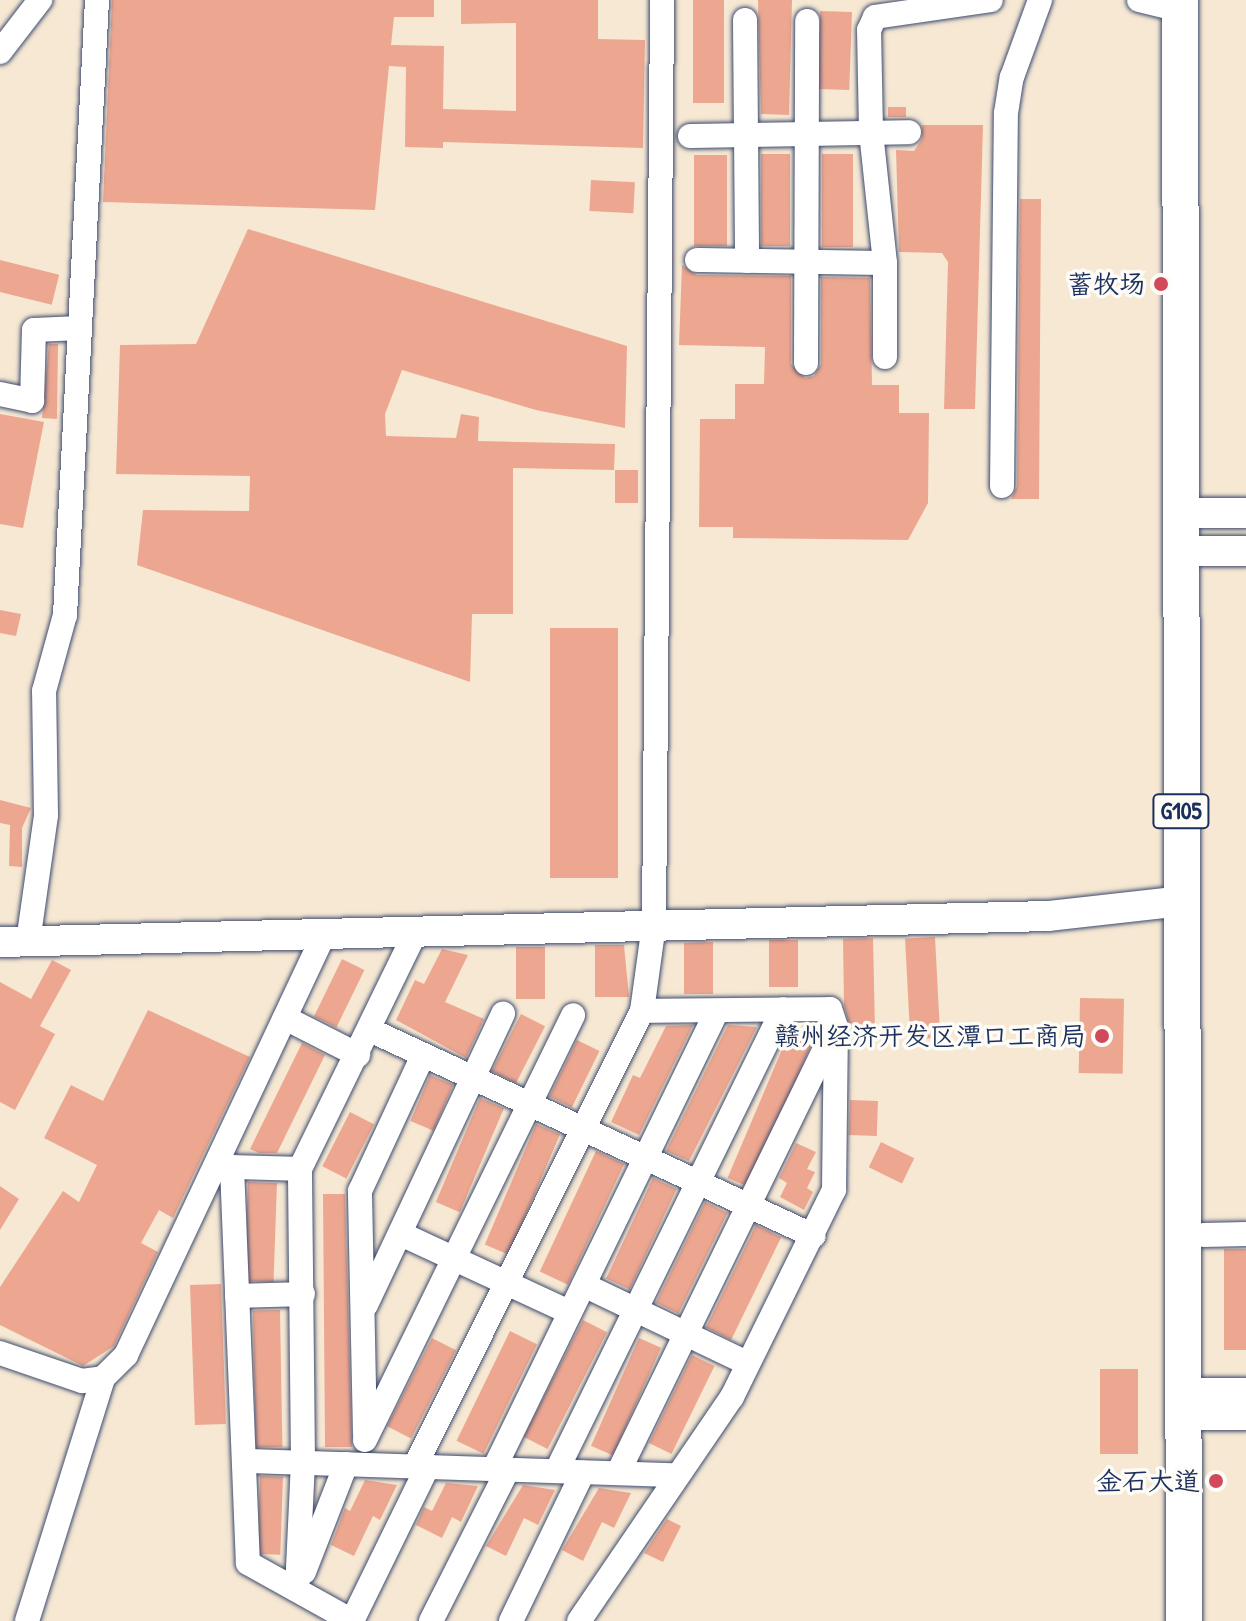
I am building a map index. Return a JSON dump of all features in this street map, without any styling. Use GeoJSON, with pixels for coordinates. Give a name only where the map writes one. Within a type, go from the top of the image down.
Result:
{"type":"FeatureCollection","features":[{"type":"Feature","properties":{"kind":"highway","name":"G105"},"geometry":{"type":"LineString","coordinates":[[1184,1621],[1204,1235],[1192,550],[1187,3]]}},
{"type":"Feature","properties":{"kind":"highway","name":"G105"},"geometry":{"type":"LineString","coordinates":[[1192,550],[1182,901],[1194,1404],[1203,1621]]}},
{"type":"Feature","properties":{"kind":"main road"},"geometry":{"type":"LineString","coordinates":[[1192,512],[1246,513]]}},
{"type":"Feature","properties":{"kind":"main road"},"geometry":{"type":"LineString","coordinates":[[1192,550],[1246,551]]}},
{"type":"Feature","properties":{"kind":"main road"},"geometry":{"type":"LineString","coordinates":[[14,942],[1049,916],[1182,901]]}},
{"type":"Feature","properties":{"kind":"main road"},"geometry":{"type":"LineString","coordinates":[[1194,1404],[1246,1393]]}},
{"type":"Feature","properties":{"kind":"main road"},"geometry":{"type":"LineString","coordinates":[[1194,1404],[1246,1415]]}},
{"type":"Feature","properties":{"kind":"street"},"geometry":{"type":"LineString","coordinates":[[0,52],[40,0]]}},
{"type":"Feature","properties":{"kind":"street"},"geometry":{"type":"LineString","coordinates":[[14,942],[46,815],[44,691],[65,615],[97,0]]}},
{"type":"Feature","properties":{"kind":"street"},"geometry":{"type":"LineString","coordinates":[[300,1169],[232,1167],[248,1563],[352,1621],[507,1283],[642,1011],[654,925],[662,0]]}},
{"type":"Feature","properties":{"kind":"street"},"geometry":{"type":"LineString","coordinates":[[885,357],[885,263],[871,132],[868,40],[875,17],[991,0]]}},
{"type":"Feature","properties":{"kind":"street"},"geometry":{"type":"LineString","coordinates":[[1002,486],[1006,113],[1012,77],[1040,0]]}},
{"type":"Feature","properties":{"kind":"street"},"geometry":{"type":"LineString","coordinates":[[1139,0],[1187,3]]}},
{"type":"Feature","properties":{"kind":"street"},"geometry":{"type":"LineString","coordinates":[[745,20],[747,261]]}},
{"type":"Feature","properties":{"kind":"street"},"geometry":{"type":"LineString","coordinates":[[806,363],[807,21]]}},
{"type":"Feature","properties":{"kind":"street"},"geometry":{"type":"LineString","coordinates":[[690,136],[909,132]]}},
{"type":"Feature","properties":{"kind":"street"},"geometry":{"type":"LineString","coordinates":[[697,260],[885,263]]}},
{"type":"Feature","properties":{"kind":"street"},"geometry":{"type":"LineString","coordinates":[[0,394],[32,401],[34,330],[80,328]]}},
{"type":"Feature","properties":{"kind":"street"},"geometry":{"type":"LineString","coordinates":[[297,1589],[303,1462],[300,1169],[415,933]]}},
{"type":"Feature","properties":{"kind":"street"},"geometry":{"type":"LineString","coordinates":[[27,1621],[103,1378],[126,1355],[143,1324],[324,934]]}},
{"type":"Feature","properties":{"kind":"street"},"geometry":{"type":"LineString","coordinates":[[557,1470],[783,1009]]}},
{"type":"Feature","properties":{"kind":"street"},"geometry":{"type":"LineString","coordinates":[[579,1621],[675,1475],[732,1397],[834,1190],[836,1027],[830,1009],[642,1011]]}},
{"type":"Feature","properties":{"kind":"street"},"geometry":{"type":"LineString","coordinates":[[431,1621],[569,1312],[717,1011]]}},
{"type":"Feature","properties":{"kind":"street"},"geometry":{"type":"LineString","coordinates":[[363,1310],[503,1014]]}},
{"type":"Feature","properties":{"kind":"street"},"geometry":{"type":"LineString","coordinates":[[297,1589],[358,1456],[573,1015]]}},
{"type":"Feature","properties":{"kind":"street"},"geometry":{"type":"LineString","coordinates":[[285,1018],[358,1055]]}},
{"type":"Feature","properties":{"kind":"street"},"geometry":{"type":"LineString","coordinates":[[618,1473],[746,1204],[836,1027]]}},
{"type":"Feature","properties":{"kind":"street"},"geometry":{"type":"LineString","coordinates":[[370,1030],[814,1236]]}},
{"type":"Feature","properties":{"kind":"street"},"geometry":{"type":"LineString","coordinates":[[358,1456],[363,1310],[360,1191],[423,1055]]}},
{"type":"Feature","properties":{"kind":"street"},"geometry":{"type":"LineString","coordinates":[[401,1234],[569,1312]]}},
{"type":"Feature","properties":{"kind":"street"},"geometry":{"type":"LineString","coordinates":[[1204,1235],[1246,1234]]}},
{"type":"Feature","properties":{"kind":"street"},"geometry":{"type":"LineString","coordinates":[[584,1285],[747,1363]]}},
{"type":"Feature","properties":{"kind":"street"},"geometry":{"type":"LineString","coordinates":[[237,1296],[303,1294]]}},
{"type":"Feature","properties":{"kind":"street"},"geometry":{"type":"LineString","coordinates":[[0,1353],[82,1381],[103,1378]]}},
{"type":"Feature","properties":{"kind":"street"},"geometry":{"type":"LineString","coordinates":[[246,1461],[303,1462],[358,1456],[422,1466],[675,1475]]}},
{"type":"Feature","properties":{"kind":"street"},"geometry":{"type":"LineString","coordinates":[[511,1621],[583,1472]]}},
{"type":"Feature","properties":{"kind":"building"},"geometry":{"type":"Polygon","coordinates":[[[112,0],[434,0],[434,17],[394,17],[391,45],[444,46],[443,109],[516,111],[516,23],[461,24],[461,0],[598,0],[598,39],[645,40],[643,148],[443,142],[443,148],[405,147],[406,67],[389,66],[375,210],[103,202],[112,0]]]}},
{"type":"Feature","properties":{"kind":"building"},"geometry":{"type":"Polygon","coordinates":[[[693,0],[724,0],[724,103],[693,103],[693,0]]]}},
{"type":"Feature","properties":{"kind":"building"},"geometry":{"type":"Polygon","coordinates":[[[758,0],[792,0],[789,115],[761,114],[758,0]]]}},
{"type":"Feature","properties":{"kind":"building"},"geometry":{"type":"Polygon","coordinates":[[[820,11],[852,12],[849,90],[817,89],[820,11]]]}},
{"type":"Feature","properties":{"kind":"building"},"geometry":{"type":"Polygon","coordinates":[[[888,107],[906,107],[906,117],[888,117],[888,107]]]}},
{"type":"Feature","properties":{"kind":"building"},"geometry":{"type":"Polygon","coordinates":[[[922,125],[983,125],[975,409],[944,409],[948,262],[942,253],[899,252],[896,150],[914,151],[922,139],[922,125]]]}},
{"type":"Feature","properties":{"kind":"building"},"geometry":{"type":"Polygon","coordinates":[[[761,154],[790,154],[790,246],[761,246],[761,154]]]}},
{"type":"Feature","properties":{"kind":"building"},"geometry":{"type":"Polygon","coordinates":[[[822,154],[853,154],[853,247],[822,247],[822,154]]]}},
{"type":"Feature","properties":{"kind":"building"},"geometry":{"type":"Polygon","coordinates":[[[694,155],[727,155],[727,246],[694,246],[694,155]]]}},
{"type":"Feature","properties":{"kind":"building"},"geometry":{"type":"Polygon","coordinates":[[[591,180],[635,182],[633,213],[589,211],[591,180]]]}},
{"type":"Feature","properties":{"kind":"building"},"geometry":{"type":"Polygon","coordinates":[[[1020,199],[1041,199],[1039,499],[1011,499],[1017,486],[1020,199]]]}},
{"type":"Feature","properties":{"kind":"building"},"geometry":{"type":"Polygon","coordinates":[[[248,229],[627,346],[625,428],[536,410],[402,370],[385,414],[386,436],[456,438],[461,414],[479,417],[478,441],[615,444],[614,470],[513,468],[513,614],[472,614],[470,682],[137,565],[143,510],[249,511],[250,476],[116,474],[120,345],[196,344],[248,229]]]}},
{"type":"Feature","properties":{"kind":"building"},"geometry":{"type":"Polygon","coordinates":[[[0,260],[59,275],[52,305],[0,292],[0,260]]]}},
{"type":"Feature","properties":{"kind":"building"},"geometry":{"type":"Polygon","coordinates":[[[682,265],[697,275],[791,276],[791,364],[805,378],[814,376],[821,364],[821,277],[870,278],[872,385],[899,385],[899,413],[929,413],[928,503],[908,540],[733,538],[733,527],[699,527],[700,419],[735,419],[735,384],[764,384],[765,347],[679,345],[682,265]]]}},
{"type":"Feature","properties":{"kind":"building"},"geometry":{"type":"Polygon","coordinates":[[[49,344],[58,344],[57,419],[42,418],[49,344]]]}},
{"type":"Feature","properties":{"kind":"building"},"geometry":{"type":"Polygon","coordinates":[[[0,414],[44,422],[23,528],[0,524],[0,414]]]}},
{"type":"Feature","properties":{"kind":"building"},"geometry":{"type":"Polygon","coordinates":[[[615,470],[638,470],[638,503],[615,503],[615,470]]]}},
{"type":"Feature","properties":{"kind":"building"},"geometry":{"type":"Polygon","coordinates":[[[0,610],[21,614],[16,636],[0,633],[0,610]]]}},
{"type":"Feature","properties":{"kind":"building"},"geometry":{"type":"Polygon","coordinates":[[[550,628],[618,628],[618,878],[550,878],[550,628]]]}},
{"type":"Feature","properties":{"kind":"building"},"geometry":{"type":"Polygon","coordinates":[[[0,800],[31,808],[22,828],[22,867],[9,866],[10,825],[0,823],[0,800]]]}},
{"type":"Feature","properties":{"kind":"building"},"geometry":{"type":"Polygon","coordinates":[[[935,937],[940,1038],[910,1039],[905,939],[935,937]]]}},
{"type":"Feature","properties":{"kind":"building"},"geometry":{"type":"Polygon","coordinates":[[[873,938],[875,1031],[851,1031],[844,1005],[843,939],[873,938]]]}},
{"type":"Feature","properties":{"kind":"building"},"geometry":{"type":"Polygon","coordinates":[[[769,940],[798,940],[798,987],[769,987],[769,940]]]}},
{"type":"Feature","properties":{"kind":"building"},"geometry":{"type":"Polygon","coordinates":[[[713,942],[713,994],[684,994],[684,943],[713,942]]]}},
{"type":"Feature","properties":{"kind":"building"},"geometry":{"type":"Polygon","coordinates":[[[595,945],[624,945],[629,997],[595,997],[595,945]]]}},
{"type":"Feature","properties":{"kind":"building"},"geometry":{"type":"Polygon","coordinates":[[[516,947],[545,947],[545,999],[516,999],[516,947]]]}},
{"type":"Feature","properties":{"kind":"building"},"geometry":{"type":"Polygon","coordinates":[[[442,949],[468,955],[445,1002],[484,1019],[466,1058],[396,1020],[415,980],[424,984],[442,949]]]}},
{"type":"Feature","properties":{"kind":"building"},"geometry":{"type":"Polygon","coordinates":[[[342,959],[364,970],[336,1027],[314,1017],[342,959]]]}},
{"type":"Feature","properties":{"kind":"building"},"geometry":{"type":"Polygon","coordinates":[[[52,960],[71,970],[40,1026],[55,1034],[15,1110],[0,1102],[0,982],[31,999],[52,960]]]}},
{"type":"Feature","properties":{"kind":"building","name":"赣州经济开发区潭口工商局"},"geometry":{"type":"Polygon","coordinates":[[[1080,998],[1124,999],[1123,1074],[1079,1073],[1080,998]]]}},
{"type":"Feature","properties":{"kind":"building"},"geometry":{"type":"Polygon","coordinates":[[[148,1010],[250,1057],[173,1218],[159,1210],[141,1243],[158,1252],[114,1346],[83,1366],[0,1325],[0,1287],[63,1191],[79,1202],[97,1165],[44,1138],[71,1085],[103,1101],[148,1010]]]}},
{"type":"Feature","properties":{"kind":"building"},"geometry":{"type":"Polygon","coordinates":[[[521,1014],[545,1026],[516,1083],[492,1071],[521,1014]]]}},
{"type":"Feature","properties":{"kind":"building"},"geometry":{"type":"Polygon","coordinates":[[[693,1025],[639,1135],[611,1122],[633,1075],[640,1078],[666,1026],[693,1025]]]}},
{"type":"Feature","properties":{"kind":"building"},"geometry":{"type":"Polygon","coordinates":[[[728,1025],[757,1027],[689,1161],[666,1151],[728,1025]]]}},
{"type":"Feature","properties":{"kind":"building"},"geometry":{"type":"Polygon","coordinates":[[[792,1026],[815,1036],[751,1188],[728,1178],[792,1026]]]}},
{"type":"Feature","properties":{"kind":"building"},"geometry":{"type":"Polygon","coordinates":[[[577,1040],[599,1051],[572,1108],[549,1097],[577,1040]]]}},
{"type":"Feature","properties":{"kind":"building"},"geometry":{"type":"Polygon","coordinates":[[[302,1043],[325,1055],[277,1153],[259,1153],[250,1149],[302,1043]]]}},
{"type":"Feature","properties":{"kind":"building"},"geometry":{"type":"Polygon","coordinates":[[[430,1075],[453,1085],[433,1131],[410,1121],[430,1075]]]}},
{"type":"Feature","properties":{"kind":"building"},"geometry":{"type":"Polygon","coordinates":[[[480,1098],[504,1108],[460,1212],[436,1202],[480,1098]]]}},
{"type":"Feature","properties":{"kind":"building"},"geometry":{"type":"Polygon","coordinates":[[[850,1100],[878,1101],[877,1136],[849,1135],[850,1100]]]}},
{"type":"Feature","properties":{"kind":"building"},"geometry":{"type":"Polygon","coordinates":[[[350,1112],[374,1124],[346,1179],[322,1166],[350,1112]]]}},
{"type":"Feature","properties":{"kind":"building"},"geometry":{"type":"Polygon","coordinates":[[[536,1124],[560,1134],[509,1255],[485,1245],[536,1124]]]}},
{"type":"Feature","properties":{"kind":"building"},"geometry":{"type":"Polygon","coordinates":[[[881,1142],[914,1158],[902,1183],[869,1167],[881,1142]]]}},
{"type":"Feature","properties":{"kind":"building"},"geometry":{"type":"Polygon","coordinates":[[[796,1143],[816,1152],[807,1169],[815,1172],[807,1188],[813,1192],[804,1210],[780,1197],[787,1183],[779,1178],[796,1143]]]}},
{"type":"Feature","properties":{"kind":"building"},"geometry":{"type":"Polygon","coordinates":[[[596,1151],[624,1164],[568,1285],[540,1272],[596,1151]]]}},
{"type":"Feature","properties":{"kind":"building"},"geometry":{"type":"Polygon","coordinates":[[[653,1178],[677,1189],[630,1290],[606,1279],[653,1178]]]}},
{"type":"Feature","properties":{"kind":"building"},"geometry":{"type":"Polygon","coordinates":[[[248,1182],[277,1183],[274,1282],[245,1281],[248,1182]]]}},
{"type":"Feature","properties":{"kind":"building"},"geometry":{"type":"Polygon","coordinates":[[[0,1186],[19,1199],[0,1230],[0,1186]]]}},
{"type":"Feature","properties":{"kind":"building"},"geometry":{"type":"Polygon","coordinates":[[[323,1194],[345,1194],[352,1447],[325,1447],[323,1194]]]}},
{"type":"Feature","properties":{"kind":"building"},"geometry":{"type":"Polygon","coordinates":[[[705,1202],[727,1213],[678,1314],[656,1303],[705,1202]]]}},
{"type":"Feature","properties":{"kind":"building"},"geometry":{"type":"Polygon","coordinates":[[[756,1225],[781,1237],[731,1340],[706,1327],[756,1225]]]}},
{"type":"Feature","properties":{"kind":"building"},"geometry":{"type":"Polygon","coordinates":[[[1224,1249],[1246,1249],[1246,1350],[1224,1350],[1224,1249]]]}},
{"type":"Feature","properties":{"kind":"building"},"geometry":{"type":"Polygon","coordinates":[[[221,1284],[226,1424],[195,1425],[190,1285],[221,1284]]]}},
{"type":"Feature","properties":{"kind":"building"},"geometry":{"type":"Polygon","coordinates":[[[253,1310],[280,1310],[282,1447],[255,1447],[253,1310]]]}},
{"type":"Feature","properties":{"kind":"building"},"geometry":{"type":"Polygon","coordinates":[[[583,1320],[607,1332],[548,1449],[524,1437],[583,1320]]]}},
{"type":"Feature","properties":{"kind":"building"},"geometry":{"type":"Polygon","coordinates":[[[510,1331],[537,1344],[483,1454],[457,1441],[510,1331]]]}},
{"type":"Feature","properties":{"kind":"building"},"geometry":{"type":"Polygon","coordinates":[[[432,1338],[456,1350],[411,1438],[387,1426],[432,1338]]]}},
{"type":"Feature","properties":{"kind":"building"},"geometry":{"type":"Polygon","coordinates":[[[639,1338],[661,1348],[613,1456],[591,1446],[639,1338]]]}},
{"type":"Feature","properties":{"kind":"building"},"geometry":{"type":"Polygon","coordinates":[[[692,1355],[714,1366],[672,1454],[649,1443],[692,1355]]]}},
{"type":"Feature","properties":{"kind":"building"},"geometry":{"type":"Polygon","coordinates":[[[1100,1369],[1138,1369],[1138,1454],[1100,1454],[1100,1369]]]}},
{"type":"Feature","properties":{"kind":"building"},"geometry":{"type":"Polygon","coordinates":[[[260,1476],[283,1477],[280,1555],[257,1554],[260,1476]]]}},
{"type":"Feature","properties":{"kind":"building"},"geometry":{"type":"Polygon","coordinates":[[[365,1480],[397,1485],[380,1520],[373,1516],[354,1556],[331,1545],[345,1508],[350,1511],[365,1480]]]}},
{"type":"Feature","properties":{"kind":"building"},"geometry":{"type":"Polygon","coordinates":[[[446,1483],[478,1486],[461,1522],[452,1517],[442,1538],[416,1525],[424,1507],[432,1511],[446,1483]]]}},
{"type":"Feature","properties":{"kind":"building"},"geometry":{"type":"Polygon","coordinates":[[[523,1485],[555,1490],[538,1525],[524,1518],[506,1556],[486,1546],[523,1485]]]}},
{"type":"Feature","properties":{"kind":"building"},"geometry":{"type":"Polygon","coordinates":[[[599,1488],[631,1493],[614,1528],[602,1522],[583,1561],[562,1550],[599,1488]]]}},
{"type":"Feature","properties":{"kind":"building"},"geometry":{"type":"Polygon","coordinates":[[[667,1519],[681,1526],[663,1562],[644,1553],[667,1519]]]}},
{"type":"Feature","properties":{"kind":"place","name":"蓄牧场"},"geometry":{"type":"Point","coordinates":[1161,284]}},
{"type":"Feature","properties":{"kind":"place","name":"赣州经济开发区潭口工商局"},"geometry":{"type":"Point","coordinates":[1102,1036]}},
{"type":"Feature","properties":{"kind":"place","name":"金石大道"},"geometry":{"type":"Point","coordinates":[1216,1481]}}]}
